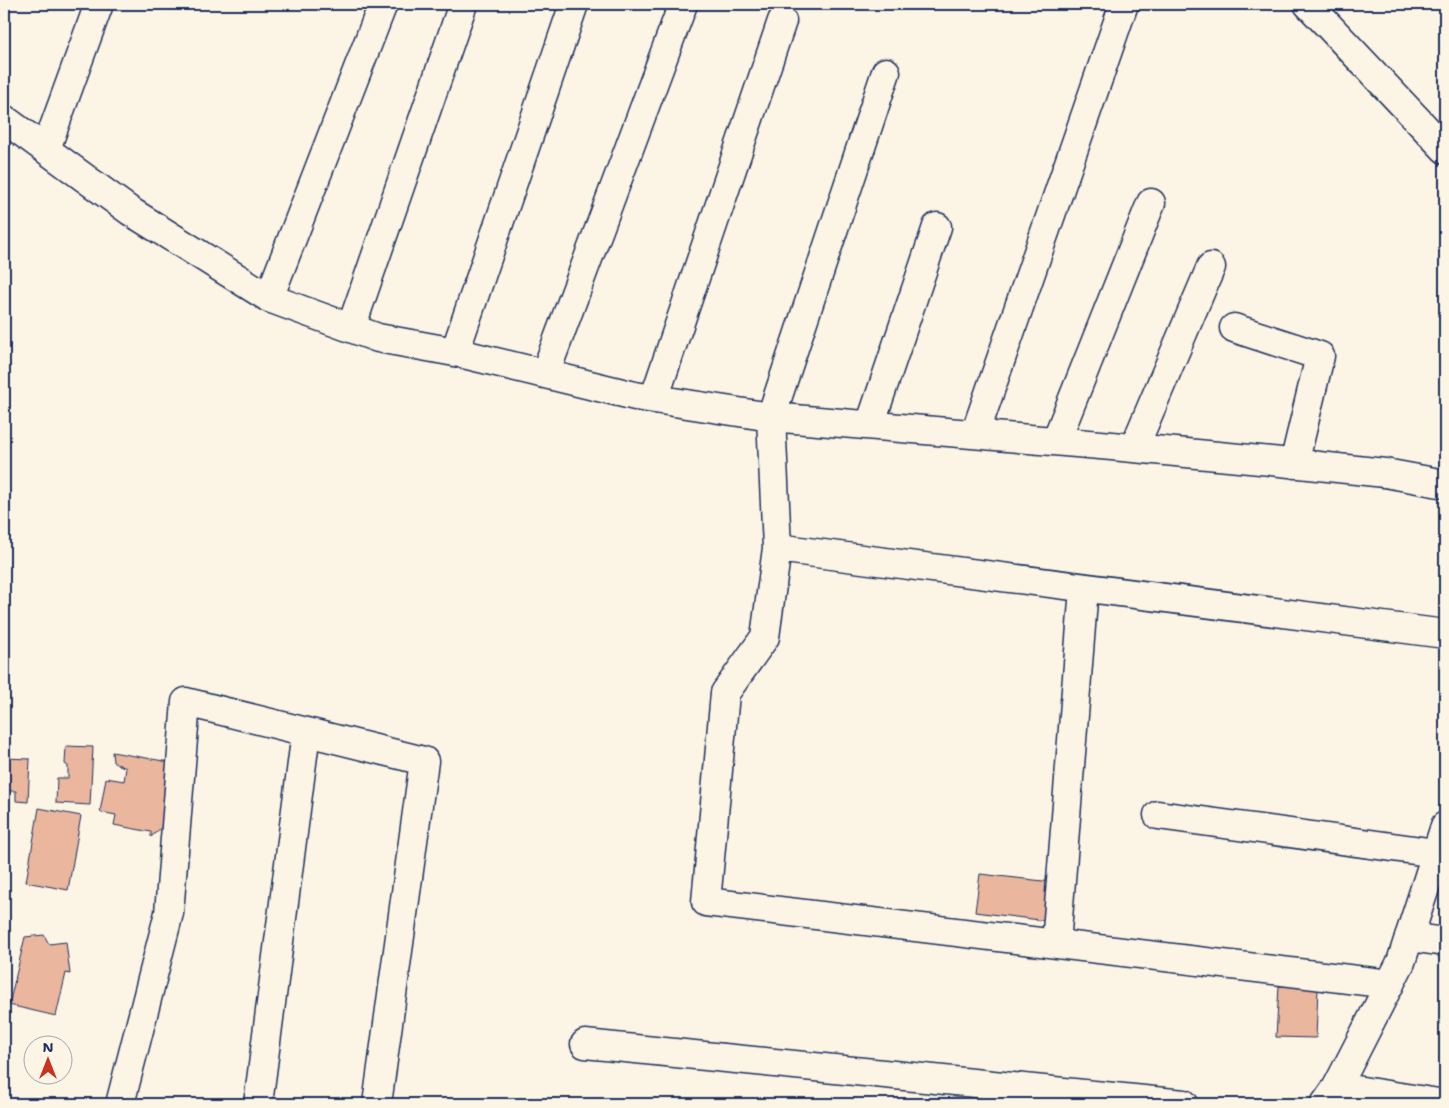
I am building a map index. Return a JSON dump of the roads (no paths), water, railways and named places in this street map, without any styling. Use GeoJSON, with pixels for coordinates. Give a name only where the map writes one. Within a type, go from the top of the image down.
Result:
{"type":"FeatureCollection","features":[{"type":"Feature","properties":{"kind":"street"},"geometry":{"type":"LineString","coordinates":[[46,149],[99,4]]}},
{"type":"Feature","properties":{"kind":"street"},"geometry":{"type":"LineString","coordinates":[[269,298],[383,4]]}},
{"type":"Feature","properties":{"kind":"street"},"geometry":{"type":"LineString","coordinates":[[351,328],[463,4]]}},
{"type":"Feature","properties":{"kind":"street"},"geometry":{"type":"LineString","coordinates":[[455,352],[574,4]]}},
{"type":"Feature","properties":{"kind":"street"},"geometry":{"type":"LineString","coordinates":[[545,374],[683,4]]}},
{"type":"Feature","properties":{"kind":"street"},"geometry":{"type":"LineString","coordinates":[[975,434],[1124,4]]}},
{"type":"Feature","properties":{"kind":"street"},"geometry":{"type":"LineString","coordinates":[[1308,4],[1445,149]]}},
{"type":"Feature","properties":{"kind":"street"},"geometry":{"type":"LineString","coordinates":[[654,399],[782,22]]}},
{"type":"Feature","properties":{"kind":"street"},"geometry":{"type":"LineString","coordinates":[[886,72],[771,417],[778,548],[765,638],[725,693],[706,902],[1390,984]]}},
{"type":"Feature","properties":{"kind":"street"},"geometry":{"type":"LineString","coordinates":[[4,119],[130,211],[269,298],[378,338],[455,352],[635,396],[771,417],[1134,448],[1385,474],[1445,484]]}},
{"type":"Feature","properties":{"kind":"street"},"geometry":{"type":"LineString","coordinates":[[1056,441],[1151,203]]}},
{"type":"Feature","properties":{"kind":"street"},"geometry":{"type":"LineString","coordinates":[[870,425],[937,228]]}},
{"type":"Feature","properties":{"kind":"street"},"geometry":{"type":"LineString","coordinates":[[1134,448],[1211,267]]}},
{"type":"Feature","properties":{"kind":"street"},"geometry":{"type":"LineString","coordinates":[[1234,328],[1320,356],[1294,464]]}},
{"type":"Feature","properties":{"kind":"street"},"geometry":{"type":"LineString","coordinates":[[778,548],[1445,634]]}},
{"type":"Feature","properties":{"kind":"street"},"geometry":{"type":"LineString","coordinates":[[1056,944],[1084,588]]}},
{"type":"Feature","properties":{"kind":"street"},"geometry":{"type":"LineString","coordinates":[[120,1104],[169,913],[186,702],[424,761],[377,1104]]}},
{"type":"Feature","properties":{"kind":"street"},"geometry":{"type":"LineString","coordinates":[[258,1104],[306,732]]}},
{"type":"Feature","properties":{"kind":"street"},"geometry":{"type":"LineString","coordinates":[[1158,815],[1436,853]]}},
{"type":"Feature","properties":{"kind":"street"},"geometry":{"type":"LineString","coordinates":[[1445,826],[1401,962],[1331,1096],[1445,1104]]}},
{"type":"Feature","properties":{"kind":"street"},"geometry":{"type":"LineString","coordinates":[[1409,937],[1445,942]]}},
{"type":"Feature","properties":{"kind":"street"},"geometry":{"type":"LineString","coordinates":[[585,1044],[1184,1104]]}}]}
